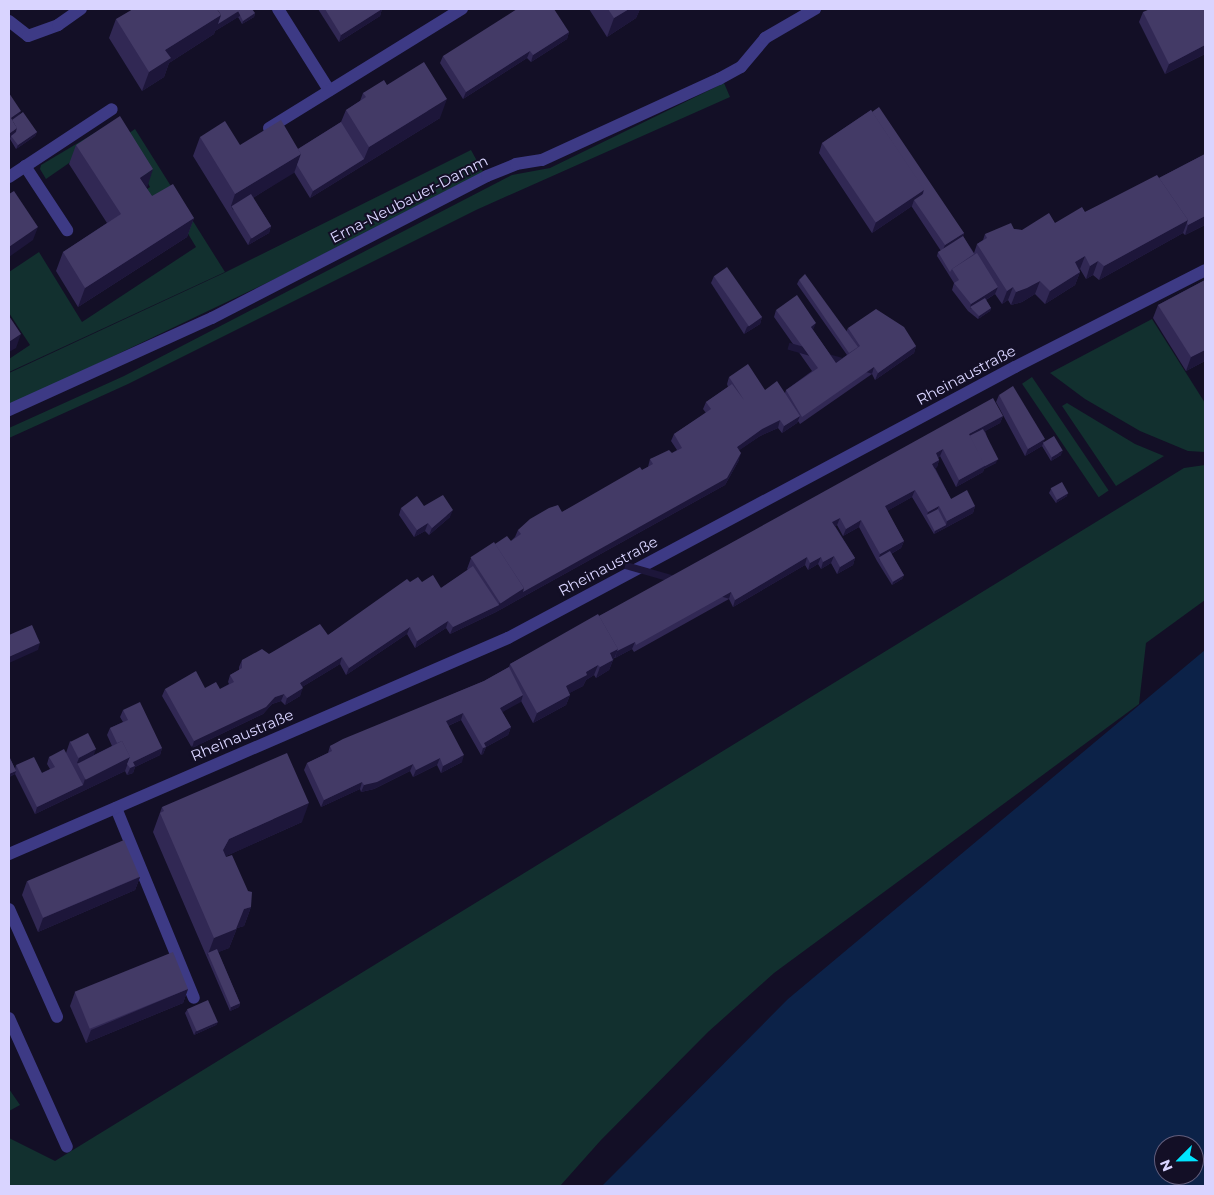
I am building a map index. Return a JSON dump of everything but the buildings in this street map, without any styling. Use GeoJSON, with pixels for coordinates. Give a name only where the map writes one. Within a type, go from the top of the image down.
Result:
{"type":"FeatureCollection","features":[{"type":"Feature","properties":{"kind":"street"},"geometry":{"type":"LineString","coordinates":[[9,21],[28,36],[58,24],[82,9]]}},
{"type":"Feature","properties":{"kind":"street"},"geometry":{"type":"LineString","coordinates":[[278,9],[329,90]]}},
{"type":"Feature","properties":{"kind":"street"},"geometry":{"type":"LineString","coordinates":[[269,128],[462,9]]}},
{"type":"Feature","properties":{"kind":"street","name":"Erna-Neubauer-Damm"},"geometry":{"type":"LineString","coordinates":[[9,410],[212,318],[487,176],[516,164],[542,160],[719,79],[741,67],[765,38],[815,9]]}},
{"type":"Feature","properties":{"kind":"street"},"geometry":{"type":"LineString","coordinates":[[9,177],[112,109]]}},
{"type":"Feature","properties":{"kind":"street"},"geometry":{"type":"LineString","coordinates":[[25,166],[66,230]]}},
{"type":"Feature","properties":{"kind":"street","name":"Rheinaustraße"},"geometry":{"type":"LineString","coordinates":[[9,854],[508,638],[1015,367],[1205,270]]}},
{"type":"Feature","properties":{"kind":"street"},"geometry":{"type":"LineString","coordinates":[[116,808],[194,998]]}},
{"type":"Feature","properties":{"kind":"street"},"geometry":{"type":"LineString","coordinates":[[9,909],[57,1018]]}},
{"type":"Feature","properties":{"kind":"street"},"geometry":{"type":"LineString","coordinates":[[9,1018],[67,1147]]}},
{"type":"Feature","properties":{"kind":"green space"},"geometry":{"type":"Polygon","coordinates":[[[724,83],[730,97],[476,210],[128,384],[9,438],[9,428],[124,376],[512,175],[550,168],[724,83]]]}},
{"type":"Feature","properties":{"kind":"green space"},"geometry":{"type":"Polygon","coordinates":[[[103,128],[108,136],[46,179],[40,169],[41,165],[103,128]]]}},
{"type":"Feature","properties":{"kind":"green space"},"geometry":{"type":"Polygon","coordinates":[[[135,129],[225,272],[9,372],[9,359],[30,345],[9,313],[9,272],[39,252],[82,322],[196,247],[167,199],[137,196],[150,187],[122,138],[135,129]]]}},
{"type":"Feature","properties":{"kind":"green space"},"geometry":{"type":"Polygon","coordinates":[[[471,150],[483,172],[279,277],[9,406],[9,373],[224,273],[471,150]]]}},
{"type":"Feature","properties":{"kind":"green space"},"geometry":{"type":"Polygon","coordinates":[[[1152,319],[1205,403],[1205,452],[1188,451],[1140,431],[1085,399],[1050,373],[1152,319]]]}},
{"type":"Feature","properties":{"kind":"green space"},"geometry":{"type":"Polygon","coordinates":[[[1032,377],[1109,491],[1099,497],[1022,384],[1032,377]]]}},
{"type":"Feature","properties":{"kind":"green space"},"geometry":{"type":"Polygon","coordinates":[[[1067,403],[1135,444],[1164,456],[1116,486],[1062,406],[1067,403]]]}},
{"type":"Feature","properties":{"kind":"green space"},"geometry":{"type":"Polygon","coordinates":[[[1205,465],[1205,600],[1146,643],[1139,704],[774,973],[708,1032],[601,1140],[560,1186],[9,1186],[9,1138],[55,1161],[1184,468],[1205,465]]]}},
{"type":"Feature","properties":{"kind":"green space"},"geometry":{"type":"Polygon","coordinates":[[[9,1089],[20,1105],[9,1111],[9,1089]]]}},
{"type":"Feature","properties":{"kind":"water"},"geometry":{"type":"Polygon","coordinates":[[[1205,650],[1205,1186],[602,1186],[788,999],[1205,650]]]}}]}
